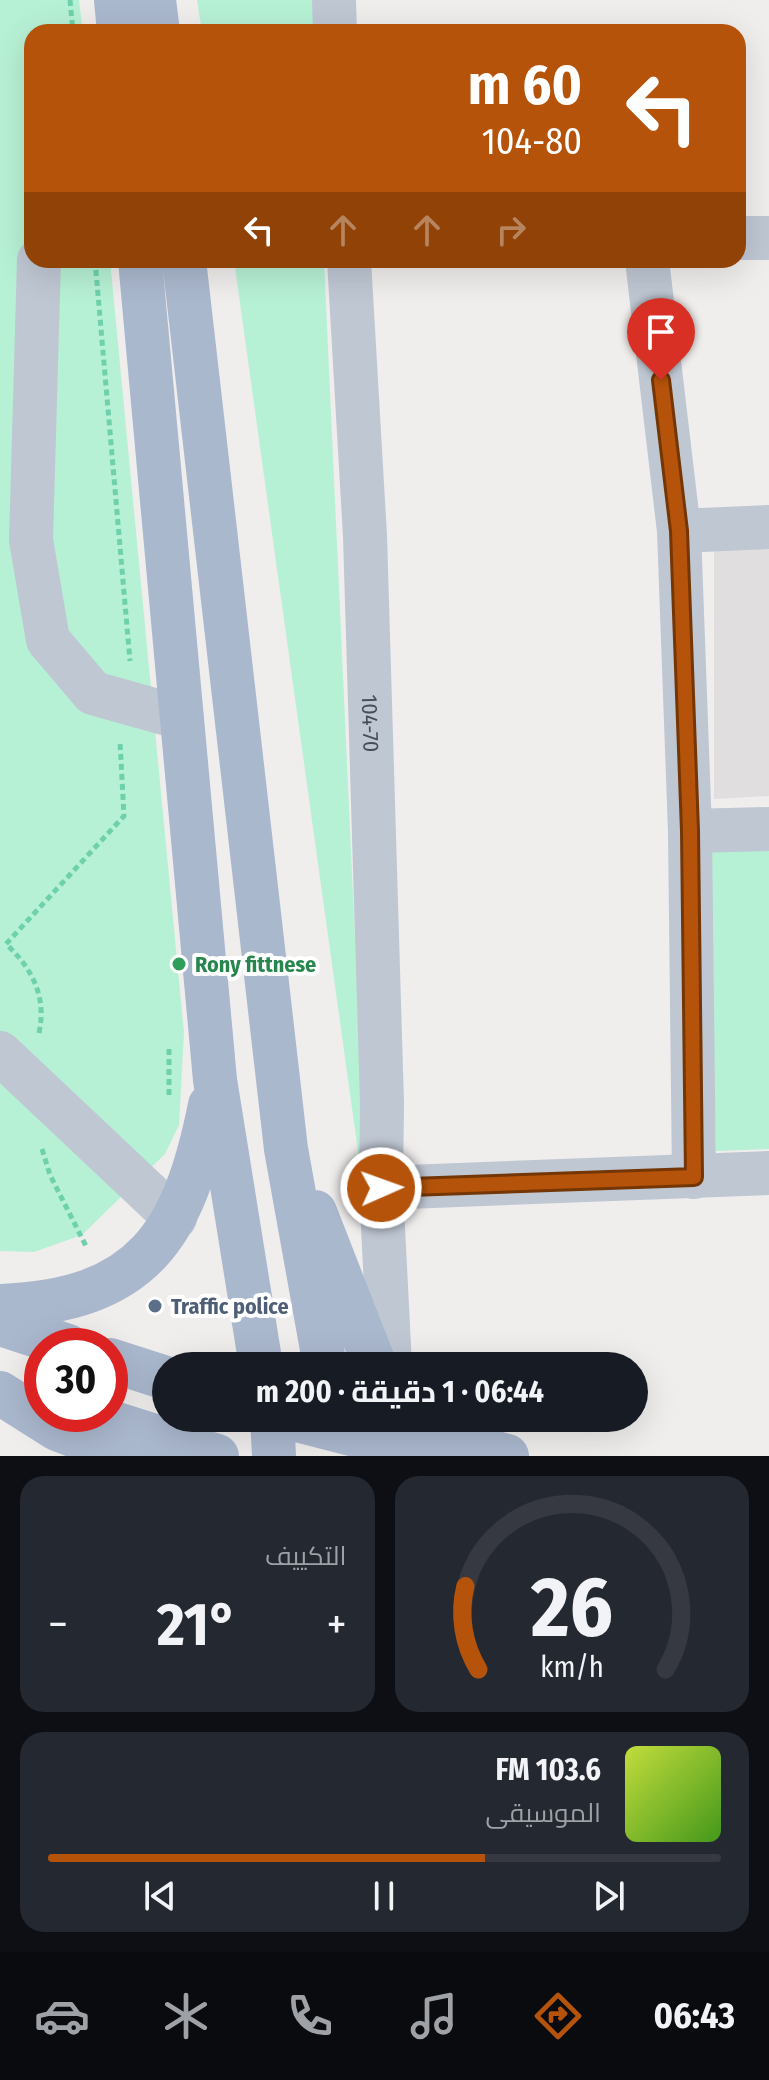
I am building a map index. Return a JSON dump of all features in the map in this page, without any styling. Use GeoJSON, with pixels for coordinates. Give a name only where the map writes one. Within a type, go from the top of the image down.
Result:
{"type":"FeatureCollection","features":[{"type":"Feature","properties":{"kind":"main road"},"geometry":{"type":"LineString","coordinates":[[116,0],[118,24]]}},
{"type":"Feature","properties":{"kind":"main road"},"geometry":{"type":"LineString","coordinates":[[154,0],[157,24]]}},
{"type":"Feature","properties":{"kind":"main road"},"geometry":{"type":"LineString","coordinates":[[141,268],[215,1080],[259,1352]]}},
{"type":"Feature","properties":{"kind":"main road"},"geometry":{"type":"LineString","coordinates":[[185,268],[286,1149],[322,1352]]}},
{"type":"Feature","properties":{"kind":"main road"},"geometry":{"type":"LineString","coordinates":[[0,1306],[57,1302],[97,1288],[136,1264],[175,1218],[195,1174],[215,1080]]}},
{"type":"Feature","properties":{"kind":"main road"},"geometry":{"type":"LineString","coordinates":[[286,1149],[329,1243],[370,1352]]}},
{"type":"Feature","properties":{"kind":"main road"},"geometry":{"type":"LineString","coordinates":[[0,1324],[24,1332]]}},
{"type":"Feature","properties":{"kind":"main road"},"geometry":{"type":"LineString","coordinates":[[128,1366],[152,1374]]}},
{"type":"Feature","properties":{"kind":"main road"},"geometry":{"type":"LineString","coordinates":[[0,1386],[24,1394]]}},
{"type":"Feature","properties":{"kind":"main road"},"geometry":{"type":"LineString","coordinates":[[0,1393],[57,1429],[127,1456]]}},
{"type":"Feature","properties":{"kind":"main road"},"geometry":{"type":"LineString","coordinates":[[128,1427],[217,1456]]}},
{"type":"Feature","properties":{"kind":"main road"},"geometry":{"type":"LineString","coordinates":[[273,1432],[274,1456]]}},
{"type":"Feature","properties":{"kind":"main road"},"geometry":{"type":"LineString","coordinates":[[325,1432],[437,1456]]}},
{"type":"Feature","properties":{"kind":"main road"},"geometry":{"type":"LineString","coordinates":[[423,1432],[507,1456]]}},
{"type":"Feature","properties":{"kind":"street"},"geometry":{"type":"LineString","coordinates":[[334,0],[335,24]]}},
{"type":"Feature","properties":{"kind":"street"},"geometry":{"type":"LineString","coordinates":[[746,238],[769,238]]}},
{"type":"Feature","properties":{"kind":"street"},"geometry":{"type":"LineString","coordinates":[[39,268],[31,540],[48,640],[93,693],[182,718]]}},
{"type":"Feature","properties":{"kind":"street","name":"104-70"},"geometry":{"type":"LineString","coordinates":[[349,268],[365,536],[382,1103],[381,1188],[389,1352]]}},
{"type":"Feature","properties":{"kind":"street"},"geometry":{"type":"LineString","coordinates":[[648,268],[679,531],[690,831],[694,1177]]}},
{"type":"Feature","properties":{"kind":"street"},"geometry":{"type":"LineString","coordinates":[[679,531],[769,527]]}},
{"type":"Feature","properties":{"kind":"street"},"geometry":{"type":"LineString","coordinates":[[690,831],[769,829]]}},
{"type":"Feature","properties":{"kind":"street"},"geometry":{"type":"LineString","coordinates":[[10,1062],[175,1218]]}},
{"type":"Feature","properties":{"kind":"street"},"geometry":{"type":"LineString","coordinates":[[381,1188],[769,1173]]}},
{"type":"Feature","properties":{"kind":"path"},"geometry":{"type":"LineString","coordinates":[[70,0],[72,24]]}},
{"type":"Feature","properties":{"kind":"path"},"geometry":{"type":"LineString","coordinates":[[10,1062],[33,1054],[42,1018],[37,984],[20,957],[6,944],[124,816],[121,701]]}},
{"type":"Feature","properties":{"kind":"path"},"geometry":{"type":"LineString","coordinates":[[41,1145],[50,1175],[89,1252],[97,1288]]}},
{"type":"Feature","properties":{"kind":"shaded area"},"geometry":{"type":"Polygon","coordinates":[[[769,547],[769,796],[714,799],[714,550],[769,547]]]}},
{"type":"Feature","properties":{"kind":"green space"},"geometry":{"type":"Polygon","coordinates":[[[0,0],[79,0],[82,24],[24,24],[24,268],[111,268],[184,1033],[179,1125],[165,1154],[82,1235],[34,1252],[0,1251],[0,0]]]}},
{"type":"Feature","properties":{"kind":"green space"},"geometry":{"type":"Polygon","coordinates":[[[197,0],[313,0],[314,24],[201,24],[197,0]]]}},
{"type":"Feature","properties":{"kind":"green space"},"geometry":{"type":"Polygon","coordinates":[[[235,268],[324,268],[368,1223],[235,268]]]}},
{"type":"Feature","properties":{"kind":"green space"},"geometry":{"type":"Polygon","coordinates":[[[769,845],[769,1149],[716,1151],[705,847],[769,845]]]}},
{"type":"Feature","properties":{"kind":"place","name":"Rony fittnese"},"geometry":{"type":"Point","coordinates":[179,964]}},
{"type":"Feature","properties":{"kind":"place","name":"Traffic police"},"geometry":{"type":"Point","coordinates":[155,1306]}},
{"type":"Feature","properties":{"kind":"route"},"geometry":{"type":"LineString","coordinates":[[381,1188],[694,1177],[690,831],[679,531],[661,380]]}}]}
